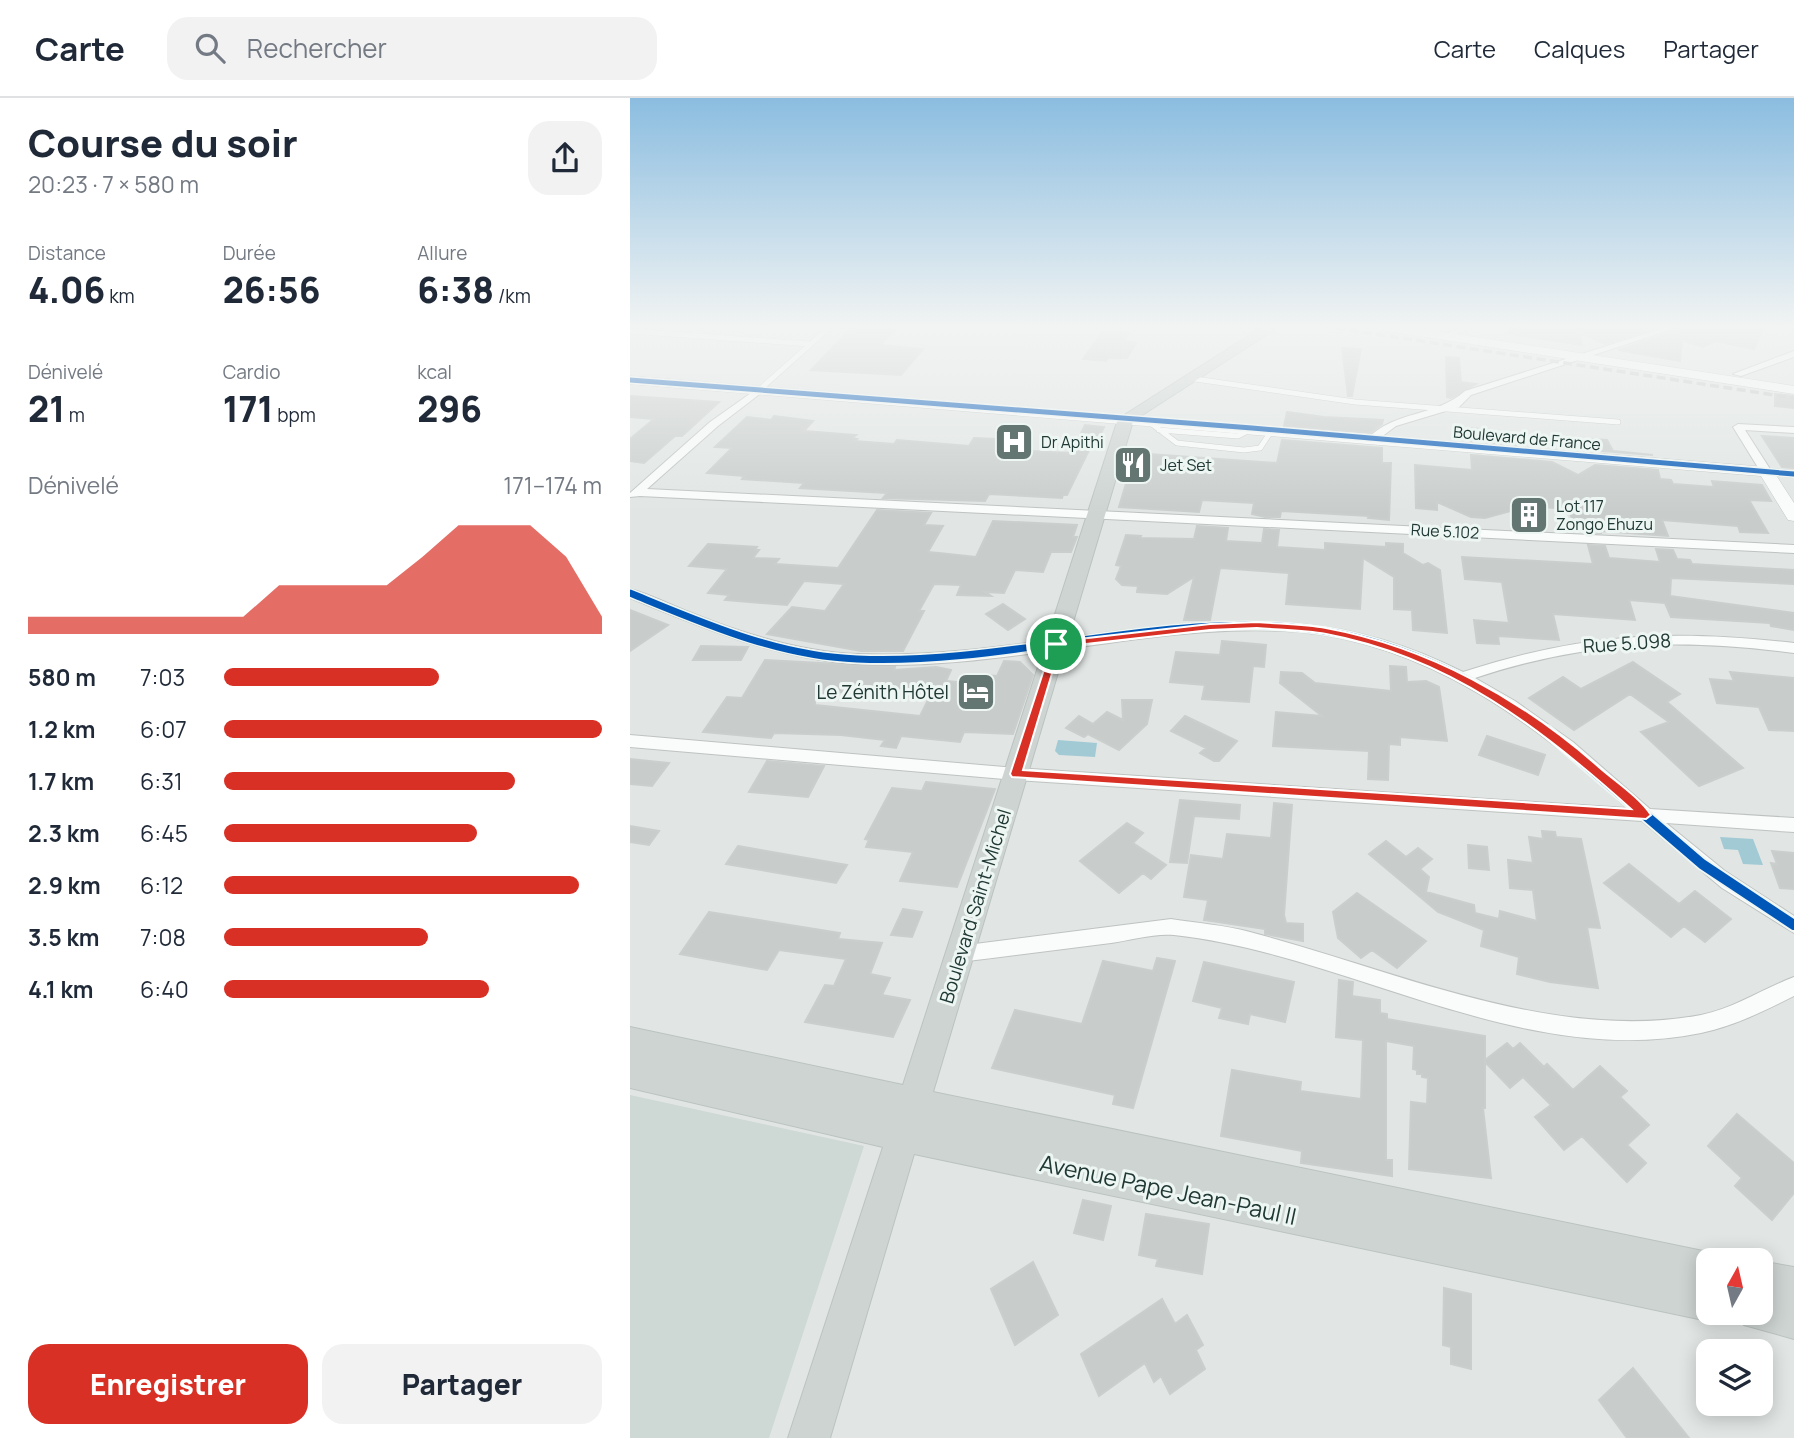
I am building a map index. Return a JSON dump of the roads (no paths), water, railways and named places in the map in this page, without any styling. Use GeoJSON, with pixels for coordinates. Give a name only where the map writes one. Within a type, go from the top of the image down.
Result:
{"type":"FeatureCollection","features":[{"type":"Feature","properties":{"kind":"main road"},"geometry":{"type":"LineString","coordinates":[[1144,424],[1178,389]]}},
{"type":"Feature","properties":{"kind":"main road","name":"Boulevard Saint-Michel"},"geometry":{"type":"LineString","coordinates":[[809,1438],[1097,514],[1144,424]]}},
{"type":"Feature","properties":{"kind":"main road","name":"Avenue Pape Jean-Paul II"},"geometry":{"type":"LineString","coordinates":[[630,1042],[908,1120],[1696,1299]]}},
{"type":"Feature","properties":{"kind":"main road","name":"Avenue Pape Jean-Paul II"},"geometry":{"type":"LineString","coordinates":[[630,1072],[908,1120],[1696,1267]]}},
{"type":"Feature","properties":{"kind":"main road"},"geometry":{"type":"LineString","coordinates":[[1773,1282],[1794,1286]]}},
{"type":"Feature","properties":{"kind":"main road"},"geometry":{"type":"LineString","coordinates":[[1773,1315],[1794,1320]]}},
{"type":"Feature","properties":{"kind":"street","name":"Boulevard de France"},"geometry":{"type":"LineString","coordinates":[[729,389],[1144,424],[1252,428],[1794,474]]}},
{"type":"Feature","properties":{"kind":"street"},"geometry":{"type":"LineString","coordinates":[[1373,439],[1392,424],[1455,405],[1468,393],[1482,389]]}},
{"type":"Feature","properties":{"kind":"street"},"geometry":{"type":"LineString","coordinates":[[634,496],[714,424],[758,391]]}},
{"type":"Feature","properties":{"kind":"street"},"geometry":{"type":"LineString","coordinates":[[1794,430],[1738,427],[1794,516]]}},
{"type":"Feature","properties":{"kind":"street","name":"Rue 5.102"},"geometry":{"type":"LineString","coordinates":[[634,496],[1097,514],[1794,549]]}},
{"type":"Feature","properties":{"kind":"street"},"geometry":{"type":"LineString","coordinates":[[630,593],[701,622],[758,641],[808,653],[852,659],[922,659],[1210,627],[1278,625],[1324,631],[1373,642],[1464,677],[1513,707],[1573,751],[1718,876],[1794,925]]}},
{"type":"Feature","properties":{"kind":"street","name":"Rue 5.098"},"geometry":{"type":"LineString","coordinates":[[1464,677],[1529,656],[1615,641],[1723,641],[1794,648]]}},
{"type":"Feature","properties":{"kind":"street"},"geometry":{"type":"LineString","coordinates":[[630,741],[1016,774],[1794,825]]}},
{"type":"Feature","properties":{"kind":"street"},"geometry":{"type":"LineString","coordinates":[[960,954],[1134,930],[1184,928],[1247,939],[1492,1012],[1539,1021],[1631,1032],[1670,1030],[1711,1023],[1751,1011],[1794,986]]}},
{"type":"Feature","properties":{"kind":"lane"},"geometry":{"type":"LineString","coordinates":[[1261,389],[1355,402],[1618,422]]}},
{"type":"Feature","properties":{"kind":"lane"},"geometry":{"type":"LineString","coordinates":[[1144,424],[1177,443],[1244,450],[1260,448],[1272,430]]}},
{"type":"Feature","properties":{"kind":"water"},"geometry":{"type":"Polygon","coordinates":[[[1058,740],[1097,743],[1095,757],[1059,755],[1055,751],[1058,740]]]}},
{"type":"Feature","properties":{"kind":"water"},"geometry":{"type":"Polygon","coordinates":[[[1720,837],[1753,839],[1763,865],[1743,864],[1738,850],[1724,849],[1720,837]]]}},
{"type":"Feature","properties":{"kind":"railway"},"geometry":{"type":"LineString","coordinates":[[1732,389],[1794,398]]}},
{"type":"Feature","properties":{"kind":"place","name":"Dr Apithi"},"geometry":{"type":"Point","coordinates":[1014,442]}},
{"type":"Feature","properties":{"kind":"place","name":"Jet Set"},"geometry":{"type":"Point","coordinates":[1133,465]}},
{"type":"Feature","properties":{"kind":"place","name":"Lot 117 Zongo Ehuzu"},"geometry":{"type":"Point","coordinates":[1529,515]}},
{"type":"Feature","properties":{"kind":"place","name":"Le Zénith Hôtel"},"geometry":{"type":"Point","coordinates":[976,692]}}]}
